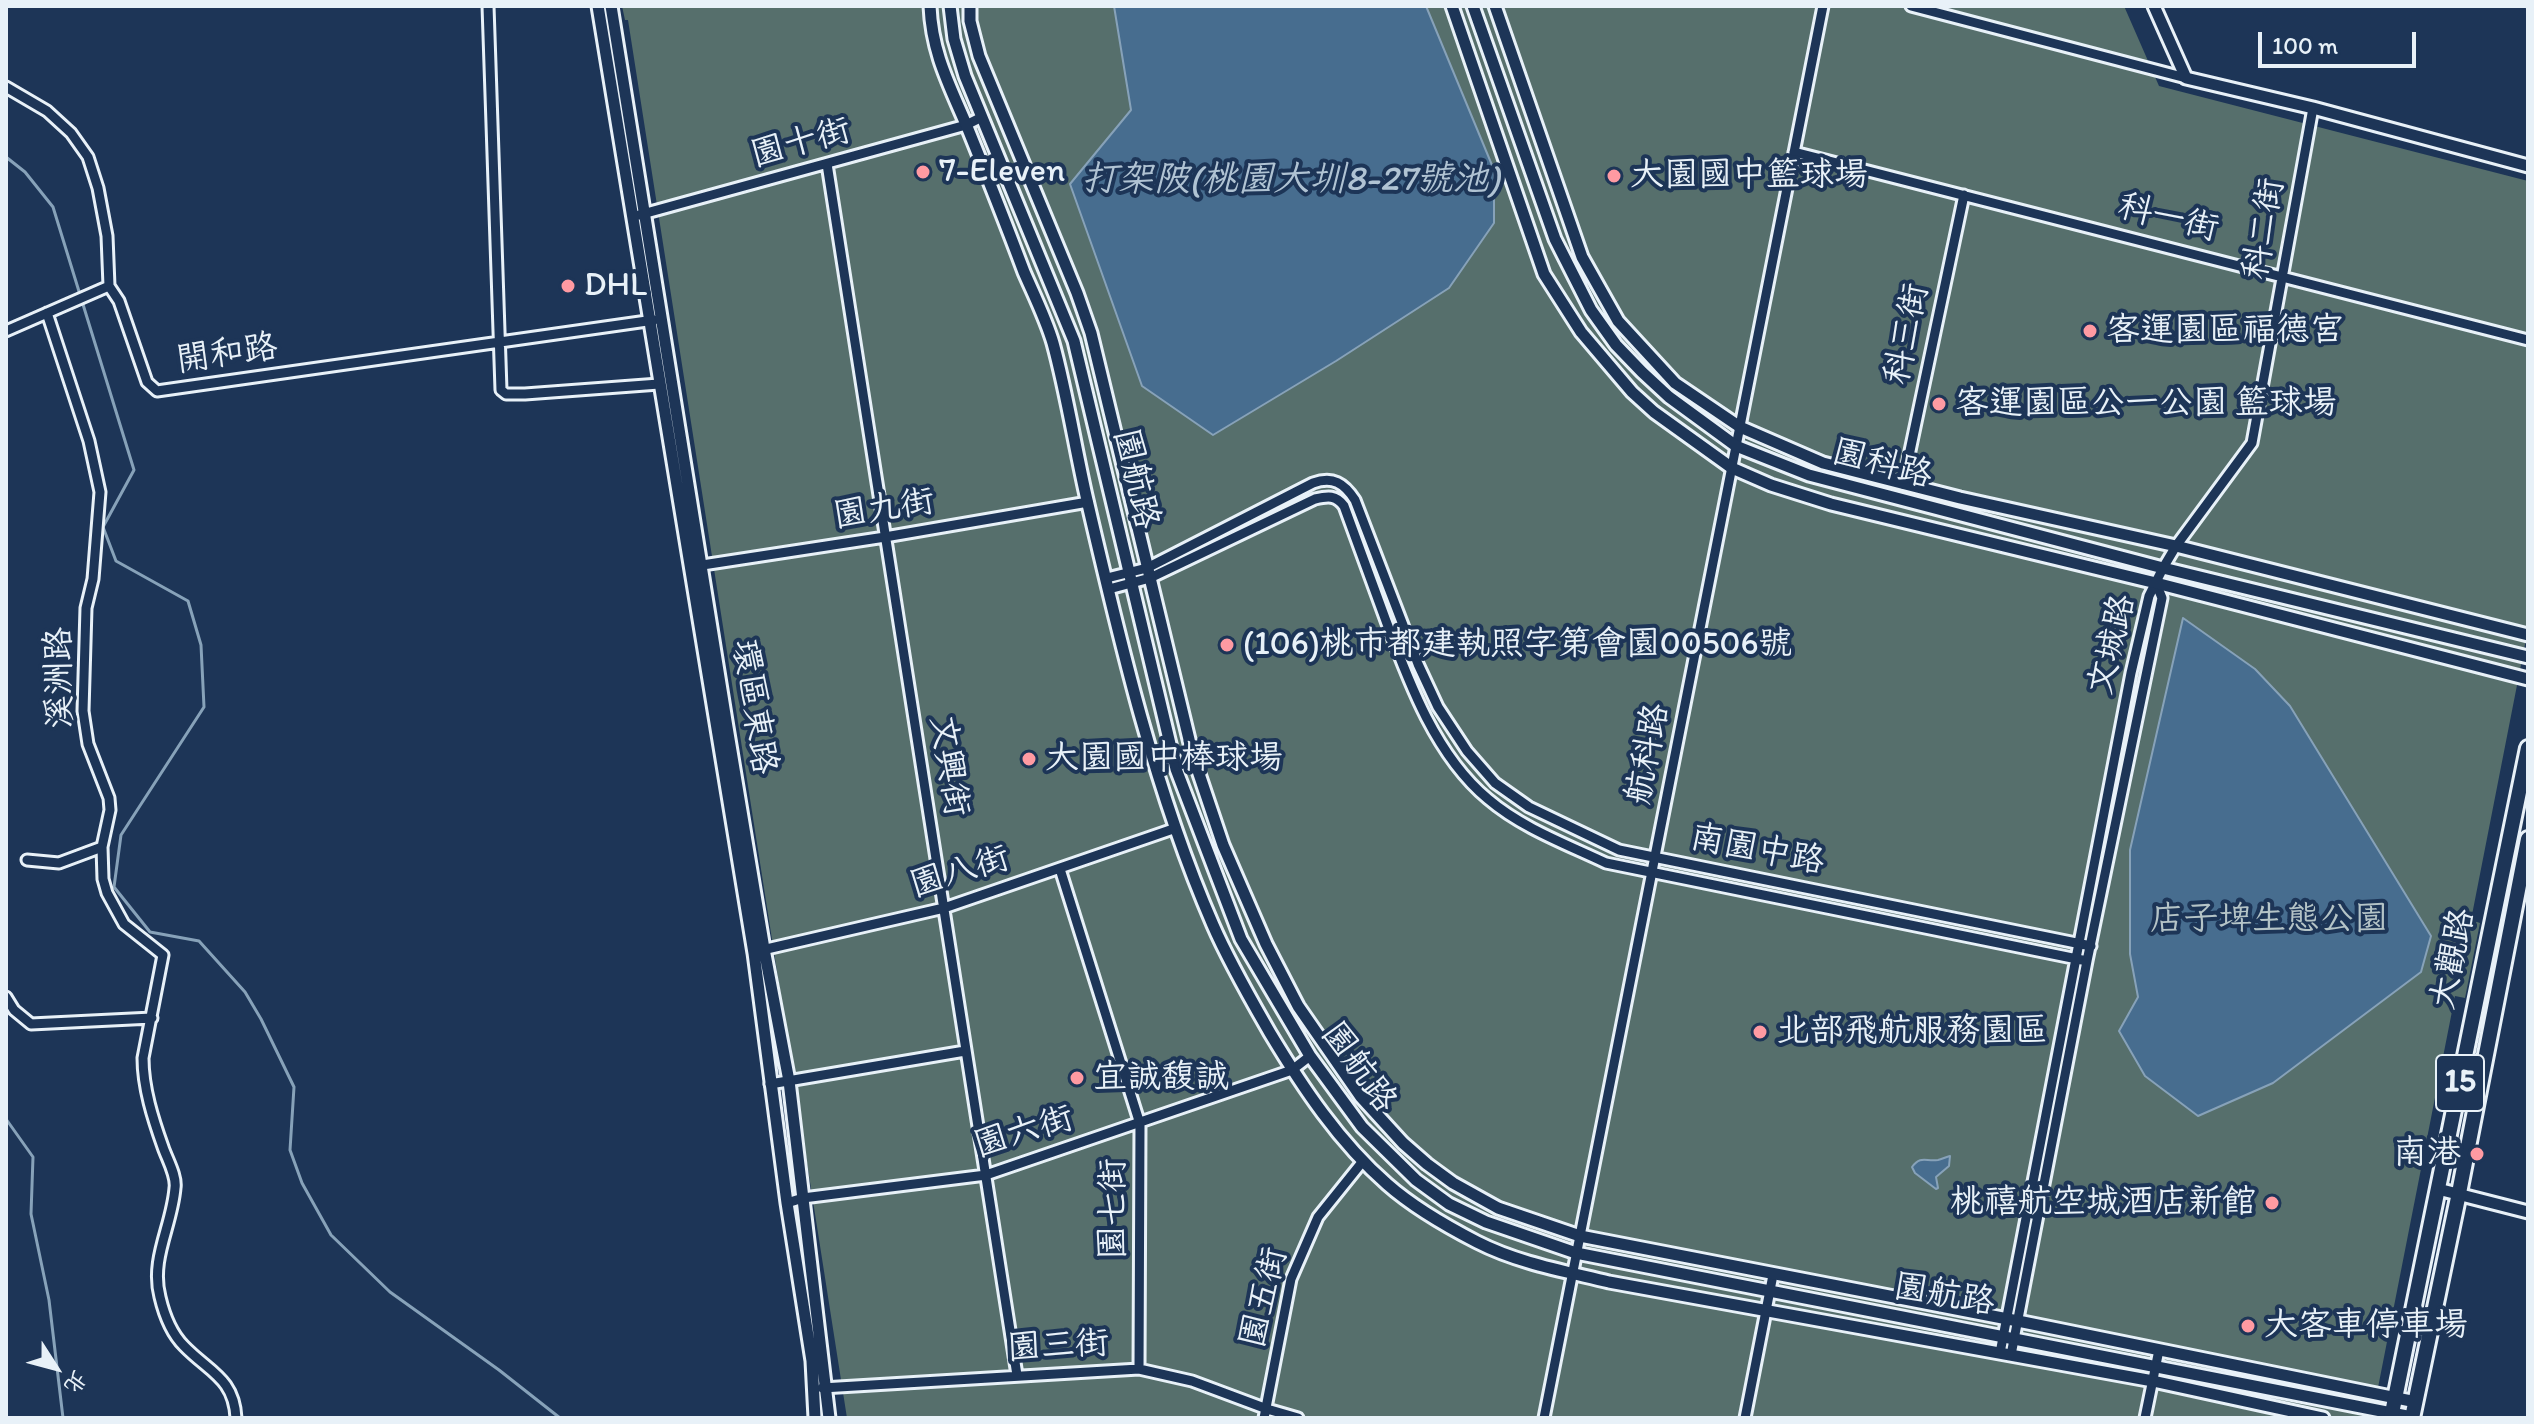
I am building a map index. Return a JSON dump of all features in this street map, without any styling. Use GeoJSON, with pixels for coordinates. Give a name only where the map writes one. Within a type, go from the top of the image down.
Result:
{"type":"FeatureCollection","features":[{"type":"Feature","properties":{"kind":"main road","name":"大觀路"},"geometry":{"type":"LineString","coordinates":[[2391,1415],[2528,748]]}},
{"type":"Feature","properties":{"kind":"main road","name":"大觀路"},"geometry":{"type":"LineString","coordinates":[[2413,1412],[2528,839]]}},
{"type":"Feature","properties":{"kind":"street"},"geometry":{"type":"LineString","coordinates":[[488,6],[501,390],[506,394],[525,394],[659,384]]}},
{"type":"Feature","properties":{"kind":"street","name":"環區東路"},"geometry":{"type":"LineString","coordinates":[[598,6],[639,215]]}},
{"type":"Feature","properties":{"kind":"street","name":"環區東路"},"geometry":{"type":"LineString","coordinates":[[611,6],[639,215],[695,566],[759,951],[789,1081],[803,1198],[819,1388],[815,1418]]}},
{"type":"Feature","properties":{"kind":"street"},"geometry":{"type":"LineString","coordinates":[[930,6],[936,52],[1052,341],[1152,760],[1176,828],[1213,926],[1259,1013],[1292,1070],[1363,1161],[1415,1205],[1479,1243],[1537,1265],[1609,1282],[2153,1381],[2323,1418]]}},
{"type":"Feature","properties":{"kind":"street","name":"園航路"},"geometry":{"type":"LineString","coordinates":[[950,6],[954,39],[965,76],[1074,341],[1176,769],[1205,849],[1241,939],[1310,1056],[1362,1127],[1416,1180],[1449,1204],[1486,1222],[1576,1253],[1770,1293],[2156,1365],[2391,1415],[2413,1412]]}},
{"type":"Feature","properties":{"kind":"street"},"geometry":{"type":"LineString","coordinates":[[970,6],[970,21],[979,56],[1091,333],[1193,756],[1223,845],[1266,944],[1298,1006],[1361,1097],[1403,1143],[1453,1183],[1498,1208],[1580,1236],[2396,1398],[2413,1412]]}},
{"type":"Feature","properties":{"kind":"street"},"geometry":{"type":"LineString","coordinates":[[1452,6],[1544,274],[1581,332],[1632,392],[1654,412],[1732,468],[1771,485],[1831,504],[2156,583],[2528,679]]}},
{"type":"Feature","properties":{"kind":"street","name":"園科路"},"geometry":{"type":"LineString","coordinates":[[1473,6],[1555,239],[1591,310],[1616,345],[1642,372],[1669,397],[1736,446],[1809,475],[2163,568],[2528,657]]}},
{"type":"Feature","properties":{"kind":"street"},"geometry":{"type":"LineString","coordinates":[[1495,6],[1582,257],[1600,292],[1618,321],[1675,383],[1740,427],[1823,463],[2176,546],[2528,635]]}},
{"type":"Feature","properties":{"kind":"street","name":"航科路"},"geometry":{"type":"LineString","coordinates":[[1544,1418],[1823,6]]}},
{"type":"Feature","properties":{"kind":"street"},"geometry":{"type":"LineString","coordinates":[[1911,6],[2528,166]]}},
{"type":"Feature","properties":{"kind":"street"},"geometry":{"type":"LineString","coordinates":[[2154,6],[2186,78]]}},
{"type":"Feature","properties":{"kind":"street","name":"開和路"},"geometry":{"type":"LineString","coordinates":[[6,87],[47,111],[71,133],[88,157],[98,188],[107,236],[109,286],[119,301],[147,382],[157,391],[655,319]]}},
{"type":"Feature","properties":{"kind":"street","name":"科二街"},"geometry":{"type":"LineString","coordinates":[[2156,583],[2176,546],[2252,443],[2313,108]]}},
{"type":"Feature","properties":{"kind":"street","name":"園十街"},"geometry":{"type":"LineString","coordinates":[[639,215],[966,125],[982,117]]}},
{"type":"Feature","properties":{"kind":"street","name":"科一街"},"geometry":{"type":"LineString","coordinates":[[1794,152],[2528,340]]}},
{"type":"Feature","properties":{"kind":"street","name":"文興街"},"geometry":{"type":"LineString","coordinates":[[827,164],[1017,1375]]}},
{"type":"Feature","properties":{"kind":"street","name":"科三街"},"geometry":{"type":"LineString","coordinates":[[1903,484],[1964,195]]}},
{"type":"Feature","properties":{"kind":"street"},"geometry":{"type":"LineString","coordinates":[[6,331],[109,286]]}},
{"type":"Feature","properties":{"kind":"street","name":"溪洲路"},"geometry":{"type":"LineString","coordinates":[[47,313],[89,441],[100,492],[93,579],[86,608],[83,711],[88,744],[109,798],[110,810],[102,847],[103,879],[124,924],[163,955],[146,1037],[143,1072],[176,1185],[159,1257],[157,1276],[160,1297],[166,1316],[182,1344],[229,1386],[236,1418]]}},
{"type":"Feature","properties":{"kind":"street","name":"環區東路"},"geometry":{"type":"LineString","coordinates":[[655,319],[659,384],[695,566]]}},
{"type":"Feature","properties":{"kind":"street","name":"南園中路"},"geometry":{"type":"LineString","coordinates":[[1148,573],[1313,483],[1324,479],[1337,481],[1346,487],[1355,500],[1418,664],[1438,707],[1467,751],[1495,783],[1529,807],[1619,850],[2091,946]]}},
{"type":"Feature","properties":{"kind":"street","name":"南園中路"},"geometry":{"type":"LineString","coordinates":[[1108,584],[1148,573],[1315,499],[1329,496],[1344,506],[1405,671],[1435,733],[1458,766],[1487,798],[1541,833],[1606,863],[2087,961]]}},
{"type":"Feature","properties":{"kind":"street","name":"園九街"},"geometry":{"type":"LineString","coordinates":[[695,566],[1088,502]]}},
{"type":"Feature","properties":{"kind":"street","name":"文城路"},"geometry":{"type":"LineString","coordinates":[[2012,1321],[2078,943],[2131,673],[2149,596],[2156,583]]}},
{"type":"Feature","properties":{"kind":"street","name":"文城路"},"geometry":{"type":"LineString","coordinates":[[2005,1354],[2162,598],[2156,583]]}},
{"type":"Feature","properties":{"kind":"street","name":"園八街"},"geometry":{"type":"LineString","coordinates":[[759,951],[944,908],[1176,828]]}},
{"type":"Feature","properties":{"kind":"street"},"geometry":{"type":"LineString","coordinates":[[27,860],[59,863],[102,847]]}},
{"type":"Feature","properties":{"kind":"street","name":"園七街"},"geometry":{"type":"LineString","coordinates":[[1060,869],[1140,1124],[1139,1369]]}},
{"type":"Feature","properties":{"kind":"street","name":"環區東路"},"geometry":{"type":"LineString","coordinates":[[759,951],[770,1084],[787,1203],[812,1361],[829,1418]]}},
{"type":"Feature","properties":{"kind":"street"},"geometry":{"type":"LineString","coordinates":[[6,997],[14,1010],[31,1024],[152,1018]]}},
{"type":"Feature","properties":{"kind":"street"},"geometry":{"type":"LineString","coordinates":[[770,1084],[965,1051]]}},
{"type":"Feature","properties":{"kind":"street","name":"園六街"},"geometry":{"type":"LineString","coordinates":[[787,1203],[803,1198],[986,1175],[1292,1070],[1310,1056]]}},
{"type":"Feature","properties":{"kind":"street","name":"園五街"},"geometry":{"type":"LineString","coordinates":[[1266,1414],[1291,1279],[1300,1255],[1318,1217],[1363,1161]]}},
{"type":"Feature","properties":{"kind":"street"},"geometry":{"type":"LineString","coordinates":[[2438,1189],[2528,1212]]}},
{"type":"Feature","properties":{"kind":"street"},"geometry":{"type":"LineString","coordinates":[[1745,1418],[1773,1275]]}},
{"type":"Feature","properties":{"kind":"street"},"geometry":{"type":"LineString","coordinates":[[2145,1418],[2159,1350]]}},
{"type":"Feature","properties":{"kind":"street","name":"園三街"},"geometry":{"type":"LineString","coordinates":[[819,1388],[1139,1369],[1192,1381],[1266,1414],[1298,1418]]}},
{"type":"Feature","properties":{"kind":"green space"},"geometry":{"type":"Polygon","coordinates":[[[622,6],[2124,6],[2159,86],[2528,181],[2528,629],[2471,920],[2480,923],[2465,998],[2455,996],[2372,1418],[847,1418],[628,20],[625,20],[622,6]]]}},
{"type":"Feature","properties":{"kind":"water","name":"打架陂(桃園大圳8-27號池)"},"geometry":{"type":"Polygon","coordinates":[[[1114,6],[1426,6],[1494,170],[1494,223],[1449,288],[1213,435],[1142,386],[1070,184],[1131,110],[1114,6]]]}},
{"type":"Feature","properties":{"kind":"water","name":"店子埤生態公園"},"geometry":{"type":"Polygon","coordinates":[[[2183,618],[2255,669],[2290,706],[2431,936],[2421,972],[2273,1083],[2198,1116],[2145,1076],[2119,1031],[2138,997],[2130,954],[2130,850],[2183,618]]]}},
{"type":"Feature","properties":{"kind":"water"},"geometry":{"type":"Polygon","coordinates":[[[1950,1156],[1949,1166],[1936,1177],[1936,1189],[1912,1167],[1921,1160],[1950,1156]]]}},
{"type":"Feature","properties":{"kind":"waterway"},"geometry":{"type":"LineString","coordinates":[[6,157],[25,172],[53,207],[134,470],[103,527],[116,561],[188,601],[201,645],[204,707],[121,835],[114,887],[150,932],[199,941],[245,992],[294,1087],[290,1150],[302,1183],[331,1235],[390,1292],[560,1418]]}},
{"type":"Feature","properties":{"kind":"waterway"},"geometry":{"type":"LineString","coordinates":[[6,1119],[33,1157],[31,1214],[49,1300],[63,1418]]}},
{"type":"Feature","properties":{"kind":"place","name":"7-Eleven"},"geometry":{"type":"Point","coordinates":[923,172]}},
{"type":"Feature","properties":{"kind":"place","name":"大園國中籃球場"},"geometry":{"type":"Point","coordinates":[1614,176]}},
{"type":"Feature","properties":{"kind":"place","name":"DHL"},"geometry":{"type":"Point","coordinates":[568,286]}},
{"type":"Feature","properties":{"kind":"place","name":"客運園區福德宮"},"geometry":{"type":"Point","coordinates":[2090,331]}},
{"type":"Feature","properties":{"kind":"place","name":"客運園區公一公園 籃球場"},"geometry":{"type":"Point","coordinates":[1939,404]}},
{"type":"Feature","properties":{"kind":"place","name":"(106)桃市都建執照字第會園00506號"},"geometry":{"type":"Point","coordinates":[1227,645]}},
{"type":"Feature","properties":{"kind":"place","name":"大園國中棒球場"},"geometry":{"type":"Point","coordinates":[1029,759]}},
{"type":"Feature","properties":{"kind":"place","name":"北部飛航服務園區"},"geometry":{"type":"Point","coordinates":[1760,1032]}},
{"type":"Feature","properties":{"kind":"place","name":"宜誠馥誠"},"geometry":{"type":"Point","coordinates":[1077,1078]}},
{"type":"Feature","properties":{"kind":"place","name":"南港"},"geometry":{"type":"Point","coordinates":[2477,1154]}},
{"type":"Feature","properties":{"kind":"place","name":"桃禧航空城酒店新館"},"geometry":{"type":"Point","coordinates":[2272,1203]}},
{"type":"Feature","properties":{"kind":"place","name":"大客車停車場"},"geometry":{"type":"Point","coordinates":[2248,1326]}}]}
